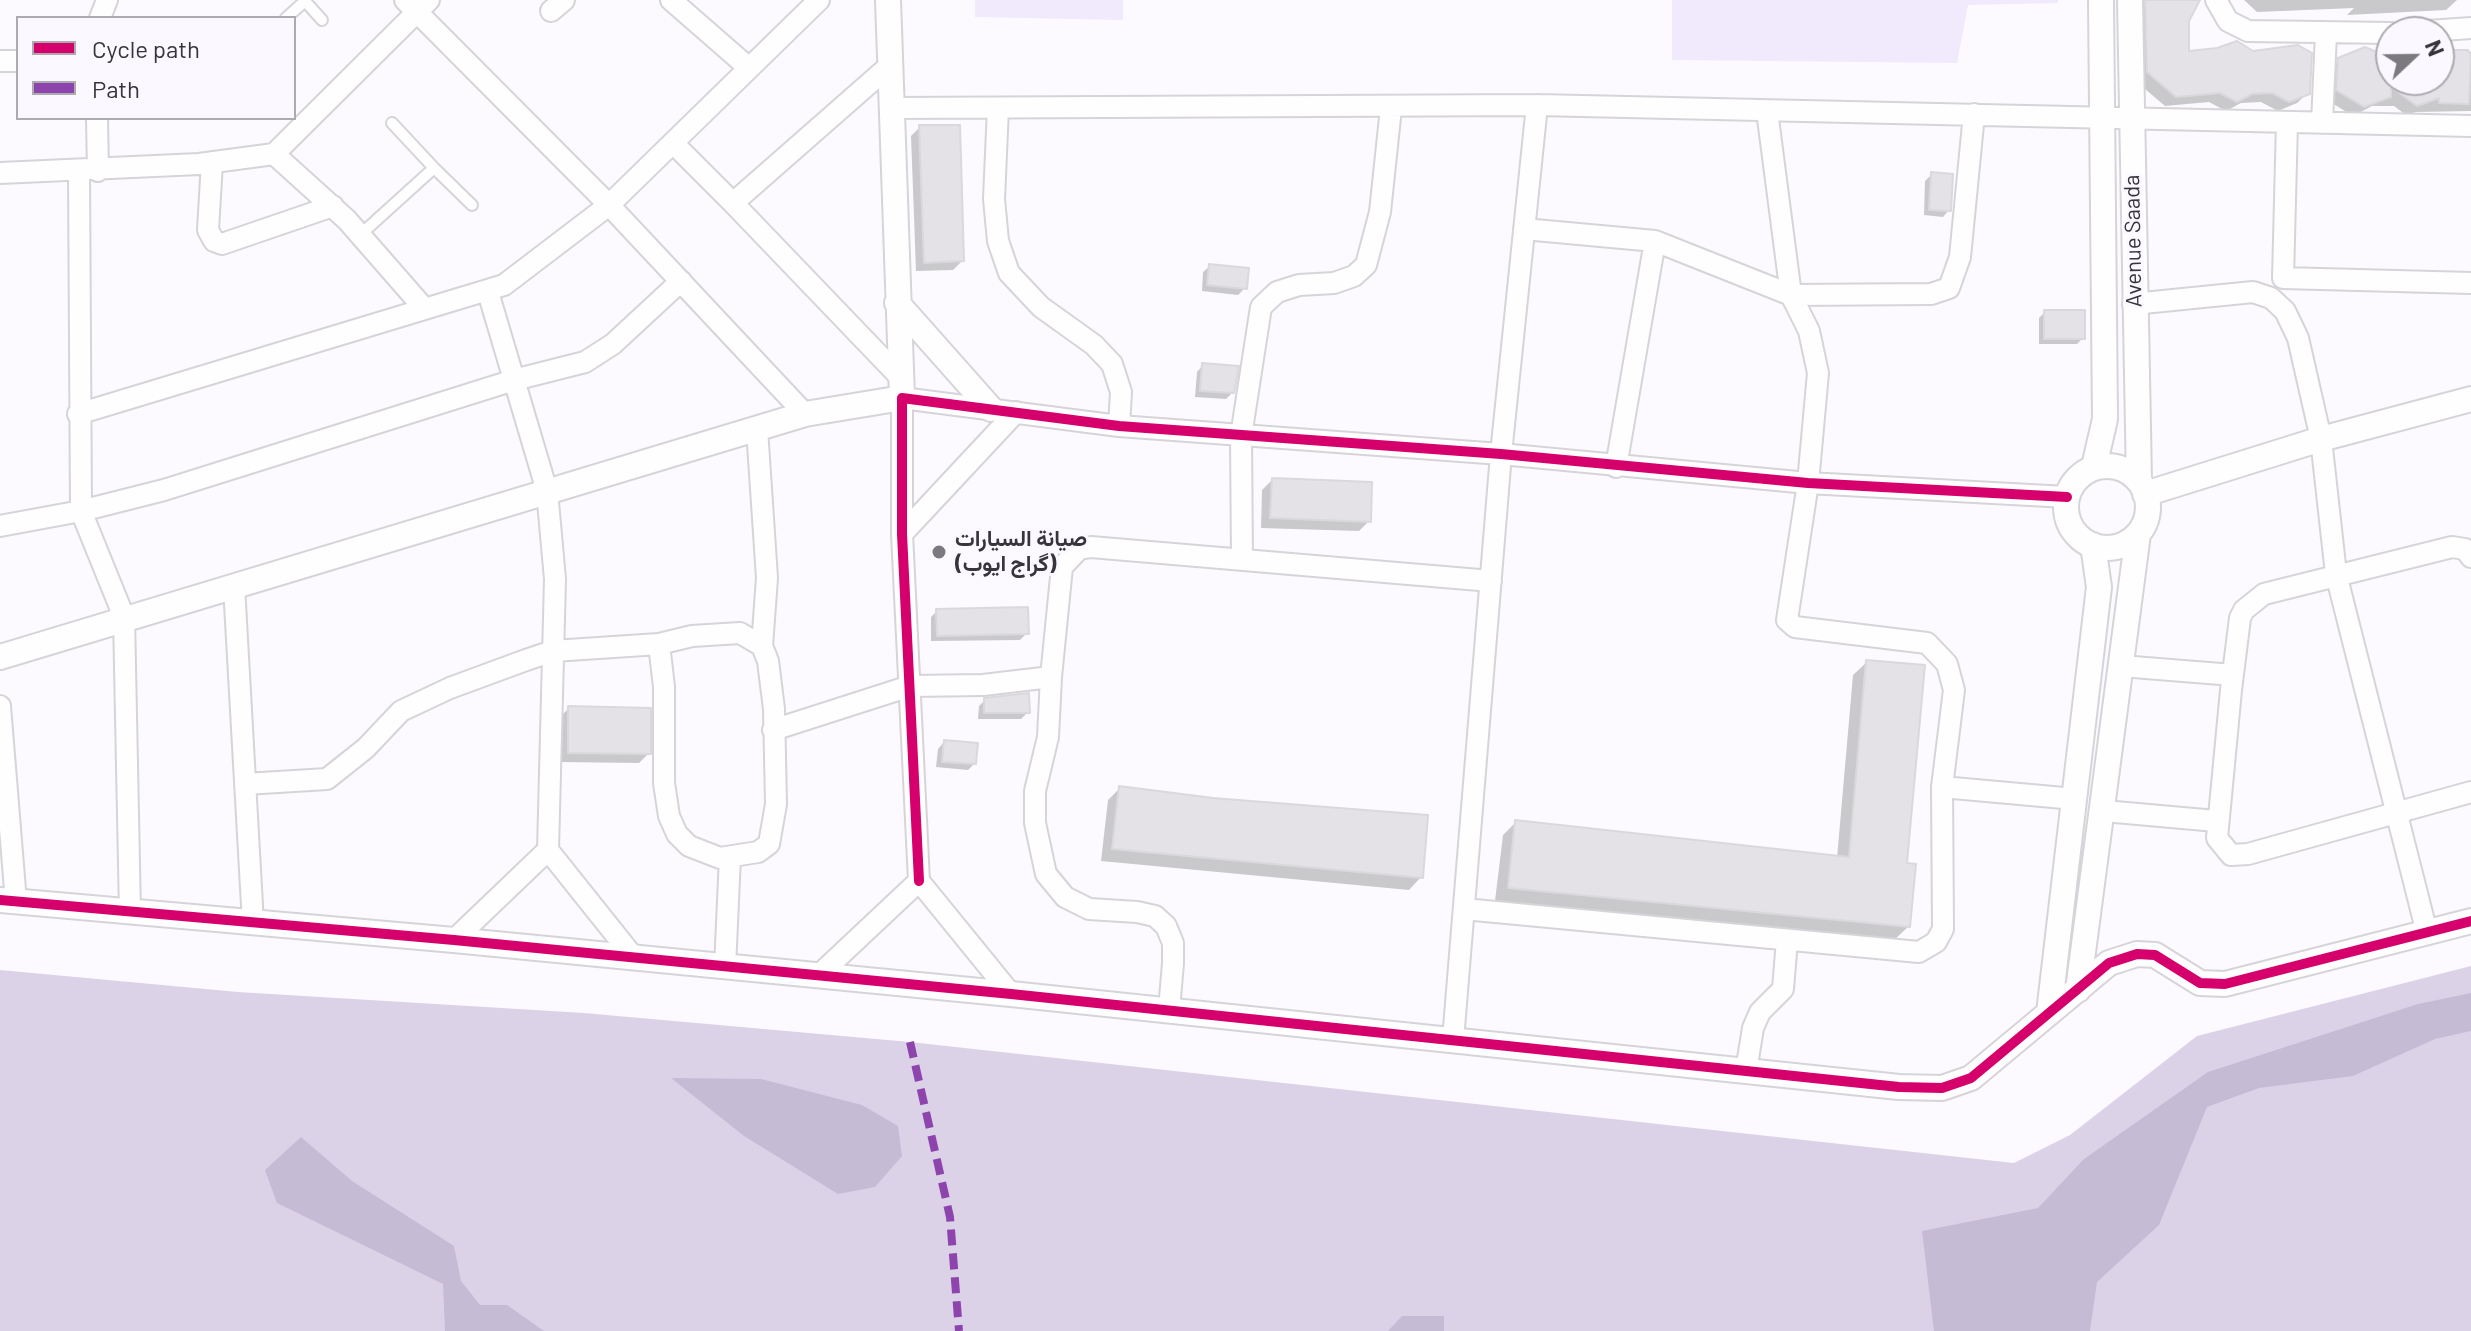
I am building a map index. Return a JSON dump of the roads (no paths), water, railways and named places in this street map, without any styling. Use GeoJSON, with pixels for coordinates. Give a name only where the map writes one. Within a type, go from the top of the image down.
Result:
{"type":"FeatureCollection","features":[{"type":"Feature","properties":{"kind":"street"},"geometry":{"type":"LineString","coordinates":[[671,0],[749,68]]}},
{"type":"Feature","properties":{"kind":"street"},"geometry":{"type":"LineString","coordinates":[[78,414],[423,307],[488,292],[504,285],[609,205],[819,0]]}},
{"type":"Feature","properties":{"kind":"street"},"geometry":{"type":"LineString","coordinates":[[888,0],[888,67],[902,388],[902,534],[919,881],[1011,994]]}},
{"type":"Feature","properties":{"kind":"street","name":"Avenue Saada"},"geometry":{"type":"LineString","coordinates":[[2094,467],[2105,419],[2101,0]]}},
{"type":"Feature","properties":{"kind":"street","name":"Avenue Saada"},"geometry":{"type":"LineString","coordinates":[[2130,0],[2133,304],[2142,487]]}},
{"type":"Feature","properties":{"kind":"street"},"geometry":{"type":"LineString","coordinates":[[2216,0],[2228,21],[2248,31],[2375,33]]}},
{"type":"Feature","properties":{"kind":"street"},"geometry":{"type":"LineString","coordinates":[[0,173],[88,172],[274,154],[417,4],[805,414]]}},
{"type":"Feature","properties":{"kind":"street"},"geometry":{"type":"LineString","coordinates":[[2322,123],[2326,34]]}},
{"type":"Feature","properties":{"kind":"street"},"geometry":{"type":"LineString","coordinates":[[733,203],[888,67]]}},
{"type":"Feature","properties":{"kind":"street"},"geometry":{"type":"LineString","coordinates":[[890,108],[1537,105],[2471,126]]}},
{"type":"Feature","properties":{"kind":"street"},"geometry":{"type":"LineString","coordinates":[[1453,1040],[1501,454],[1537,105]]}},
{"type":"Feature","properties":{"kind":"street"},"geometry":{"type":"LineString","coordinates":[[998,108],[994,199],[998,241],[1009,273],[1041,307],[1094,345],[1112,364],[1121,392],[1119,426]]}},
{"type":"Feature","properties":{"kind":"street"},"geometry":{"type":"LineString","coordinates":[[1242,560],[1241,436],[1261,307],[1277,292],[1299,285],[1334,283],[1354,276],[1366,265],[1380,212],[1391,108]]}},
{"type":"Feature","properties":{"kind":"street"},"geometry":{"type":"LineString","coordinates":[[1464,909],[1919,952],[1936,942],[1943,929],[1942,787],[1954,690],[1953,675],[1940,654],[1927,643],[1795,627],[1787,620],[1808,483],[1818,373],[1809,331],[1791,295],[1767,111]]}},
{"type":"Feature","properties":{"kind":"street"},"geometry":{"type":"LineString","coordinates":[[1524,229],[1655,241],[1791,295],[1931,294],[1949,288],[1960,257],[1974,114]]}},
{"type":"Feature","properties":{"kind":"street"},"geometry":{"type":"LineString","coordinates":[[97,120],[88,172],[78,414],[81,511],[124,617],[130,913]]}},
{"type":"Feature","properties":{"kind":"street"},"geometry":{"type":"LineString","coordinates":[[2271,298],[2283,278],[2287,122]]}},
{"type":"Feature","properties":{"kind":"street"},"geometry":{"type":"LineString","coordinates":[[673,143],[733,203],[902,388]]}},
{"type":"Feature","properties":{"kind":"street"},"geometry":{"type":"LineString","coordinates":[[274,154],[333,206],[423,307]]}},
{"type":"Feature","properties":{"kind":"street"},"geometry":{"type":"LineString","coordinates":[[212,162],[208,230],[214,241],[222,244],[333,206]]}},
{"type":"Feature","properties":{"kind":"street"},"geometry":{"type":"LineString","coordinates":[[1616,467],[1655,241]]}},
{"type":"Feature","properties":{"kind":"street"},"geometry":{"type":"LineString","coordinates":[[2283,278],[2471,283]]}},
{"type":"Feature","properties":{"kind":"street"},"geometry":{"type":"LineString","coordinates":[[0,526],[81,511],[180,485],[514,380],[585,362],[613,344],[681,281]]}},
{"type":"Feature","properties":{"kind":"street"},"geometry":{"type":"LineString","coordinates":[[488,292],[547,491],[555,579],[548,850],[635,959]]}},
{"type":"Feature","properties":{"kind":"street"},"geometry":{"type":"LineString","coordinates":[[2133,304],[2253,292],[2271,298],[2285,311],[2298,338],[2321,439],[2336,574],[2427,933]]}},
{"type":"Feature","properties":{"kind":"street"},"geometry":{"type":"LineString","coordinates":[[897,303],[991,409]]}},
{"type":"Feature","properties":{"kind":"street"},"geometry":{"type":"LineString","coordinates":[[0,657],[124,617],[805,414],[902,388],[991,409],[1119,426],[1501,454],[1808,483],[2067,497]]}},
{"type":"Feature","properties":{"kind":"street"},"geometry":{"type":"LineString","coordinates":[[2142,487],[2467,403]]}},
{"type":"Feature","properties":{"kind":"street"},"geometry":{"type":"LineString","coordinates":[[902,534],[1016,412]]}},
{"type":"Feature","properties":{"kind":"street"},"geometry":{"type":"LineString","coordinates":[[659,644],[664,687],[664,783],[669,816],[677,834],[689,846],[703,853],[730,857],[758,852],[769,844],[775,829],[771,682],[762,646],[767,578],[757,429]]}},
{"type":"Feature","properties":{"kind":"street"},"geometry":{"type":"LineString","coordinates":[[2078,990],[2104,811],[2138,534],[2148,508],[2142,487],[2119,467],[2094,467],[2082,474],[2067,497],[2071,526],[2093,545],[2116,547],[2138,534]]}},
{"type":"Feature","properties":{"kind":"street"},"geometry":{"type":"LineString","coordinates":[[2049,1013],[2099,587],[2093,545]]}},
{"type":"Feature","properties":{"kind":"street"},"geometry":{"type":"LineString","coordinates":[[2471,557],[2465,549],[2452,547],[2336,574],[2253,600],[2240,618],[2216,821],[2217,838],[2231,855],[2248,854],[2471,792]]}},
{"type":"Feature","properties":{"kind":"street"},"geometry":{"type":"LineString","coordinates":[[1169,1010],[1173,943],[1166,926],[1155,916],[1137,912],[1089,909],[1065,897],[1046,874],[1035,823],[1035,791],[1048,737],[1062,567],[1079,549],[1491,581]]}},
{"type":"Feature","properties":{"kind":"street"},"geometry":{"type":"LineString","coordinates":[[234,586],[253,923]]}},
{"type":"Feature","properties":{"kind":"street"},"geometry":{"type":"LineString","coordinates":[[245,784],[327,779],[366,748],[401,711],[450,688],[553,651],[659,644],[692,636],[740,633],[762,646]]}},
{"type":"Feature","properties":{"kind":"street"},"geometry":{"type":"LineString","coordinates":[[2121,666],[2233,675]]}},
{"type":"Feature","properties":{"kind":"street"},"geometry":{"type":"LineString","coordinates":[[773,730],[910,686],[983,685],[1051,677]]}},
{"type":"Feature","properties":{"kind":"street"},"geometry":{"type":"LineString","coordinates":[[0,706],[8,901],[819,975],[1899,1087],[1942,1088],[1971,1078],[2109,963],[2137,954],[2155,955],[2200,983],[2225,984],[2471,921]]}},
{"type":"Feature","properties":{"kind":"street"},"geometry":{"type":"LineString","coordinates":[[1942,787],[2075,799]]}},
{"type":"Feature","properties":{"kind":"street"},"geometry":{"type":"LineString","coordinates":[[2104,811],[2216,821]]}},
{"type":"Feature","properties":{"kind":"street"},"geometry":{"type":"LineString","coordinates":[[454,940],[548,850]]}},
{"type":"Feature","properties":{"kind":"street"},"geometry":{"type":"LineString","coordinates":[[725,967],[730,857]]}},
{"type":"Feature","properties":{"kind":"street"},"geometry":{"type":"LineString","coordinates":[[819,975],[919,881]]}},
{"type":"Feature","properties":{"kind":"street"},"geometry":{"type":"LineString","coordinates":[[1746,1071],[1753,1028],[1760,1012],[1783,989],[1787,940]]}},
{"type":"Feature","properties":{"kind":"lane"},"geometry":{"type":"LineString","coordinates":[[288,16],[304,0],[322,20]]}},
{"type":"Feature","properties":{"kind":"lane"},"geometry":{"type":"LineString","coordinates":[[392,123],[472,205]]}},
{"type":"Feature","properties":{"kind":"lane"},"geometry":{"type":"LineString","coordinates":[[360,235],[434,168]]}},
{"type":"Feature","properties":{"kind":"place","name":"صيانة السيارات (گراج ايوب)"},"geometry":{"type":"Point","coordinates":[939,552]}}]}
